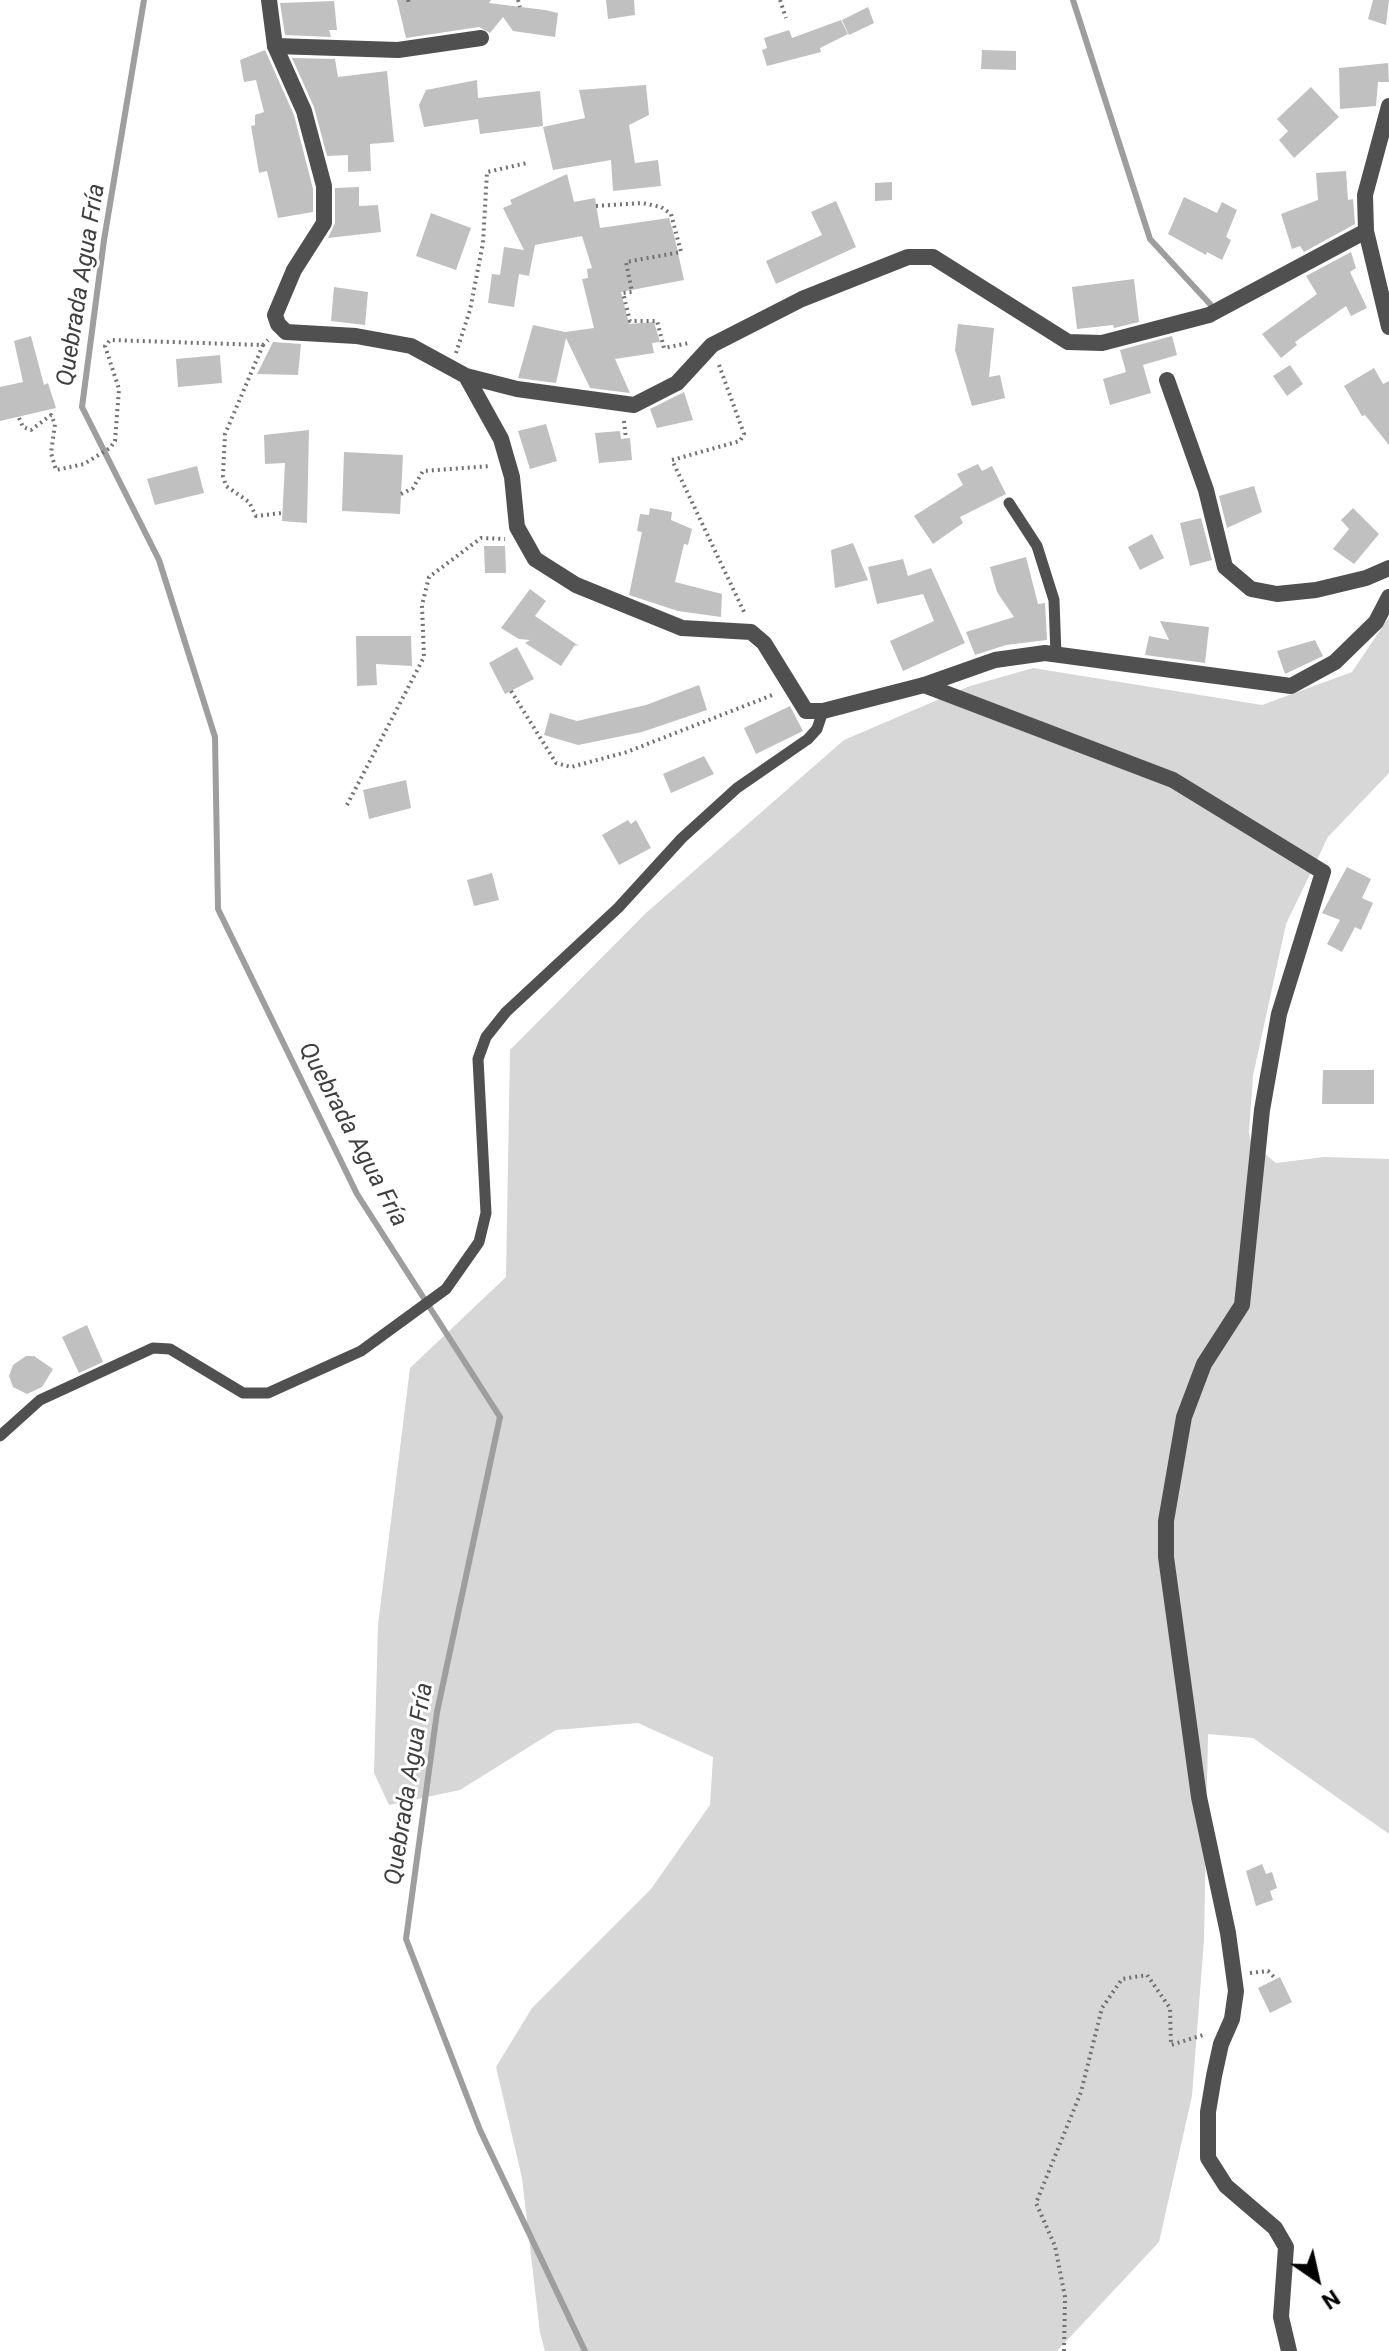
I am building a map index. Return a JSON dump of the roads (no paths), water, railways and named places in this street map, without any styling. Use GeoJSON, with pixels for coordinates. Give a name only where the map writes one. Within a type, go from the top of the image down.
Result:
{"type":"FeatureCollection","features":[{"type":"Feature","properties":{"kind":"street"},"geometry":{"type":"LineString","coordinates":[[269,0],[275,46],[304,111],[324,186],[324,223],[294,270],[275,315],[280,327],[286,332],[356,336],[411,346],[459,371],[517,389],[634,405],[677,383],[712,345],[802,299],[908,257],[933,257],[1068,342],[1102,343],[1209,315],[1366,231]]}},
{"type":"Feature","properties":{"kind":"street"},"geometry":{"type":"LineString","coordinates":[[275,46],[398,50],[481,38]]}},
{"type":"Feature","properties":{"kind":"street"},"geometry":{"type":"LineString","coordinates":[[1389,106],[1365,195],[1366,231],[1389,327]]}},
{"type":"Feature","properties":{"kind":"street"},"geometry":{"type":"LineString","coordinates":[[459,371],[501,439],[510,467],[517,527],[535,559],[576,585],[682,628],[751,632],[764,643],[787,686],[806,711],[823,711],[924,685],[995,660],[1056,655],[1291,686],[1335,662],[1376,622],[1389,597]]}},
{"type":"Feature","properties":{"kind":"street"},"geometry":{"type":"LineString","coordinates":[[1167,380],[1206,490],[1225,567],[1251,589],[1277,594],[1316,590],[1366,578],[1389,568]]}},
{"type":"Feature","properties":{"kind":"street"},"geometry":{"type":"LineString","coordinates":[[924,685],[1173,780],[1323,872],[1277,1028],[1262,1110],[1242,1305],[1204,1364],[1184,1417],[1166,1521],[1166,1557],[1199,1797],[1234,1978],[1232,2019],[1221,2044],[1208,2112],[1208,2158],[1226,2186],[1275,2228],[1286,2247],[1281,2317],[1289,2351]]}},
{"type":"Feature","properties":{"kind":"lane"},"geometry":{"type":"LineString","coordinates":[[1009,503],[1037,546],[1054,600],[1056,655]]}},
{"type":"Feature","properties":{"kind":"lane"},"geometry":{"type":"LineString","coordinates":[[0,1436],[40,1400],[153,1348],[170,1349],[243,1393],[268,1393],[361,1351],[446,1289],[479,1242],[486,1213],[478,1059],[486,1037],[506,1012],[618,908],[682,838],[737,788],[808,739],[817,729],[823,711]]}},
{"type":"Feature","properties":{"kind":"waterway","name":"Quebrada Agua Fría"},"geometry":{"type":"LineString","coordinates":[[144,0],[104,240],[82,407],[159,560],[215,737],[218,909],[357,1194],[500,1417],[437,1712],[406,1939],[480,2130],[585,2351]]}},
{"type":"Feature","properties":{"kind":"waterway"},"geometry":{"type":"LineString","coordinates":[[1073,0],[1150,239],[1210,304]]}}]}
